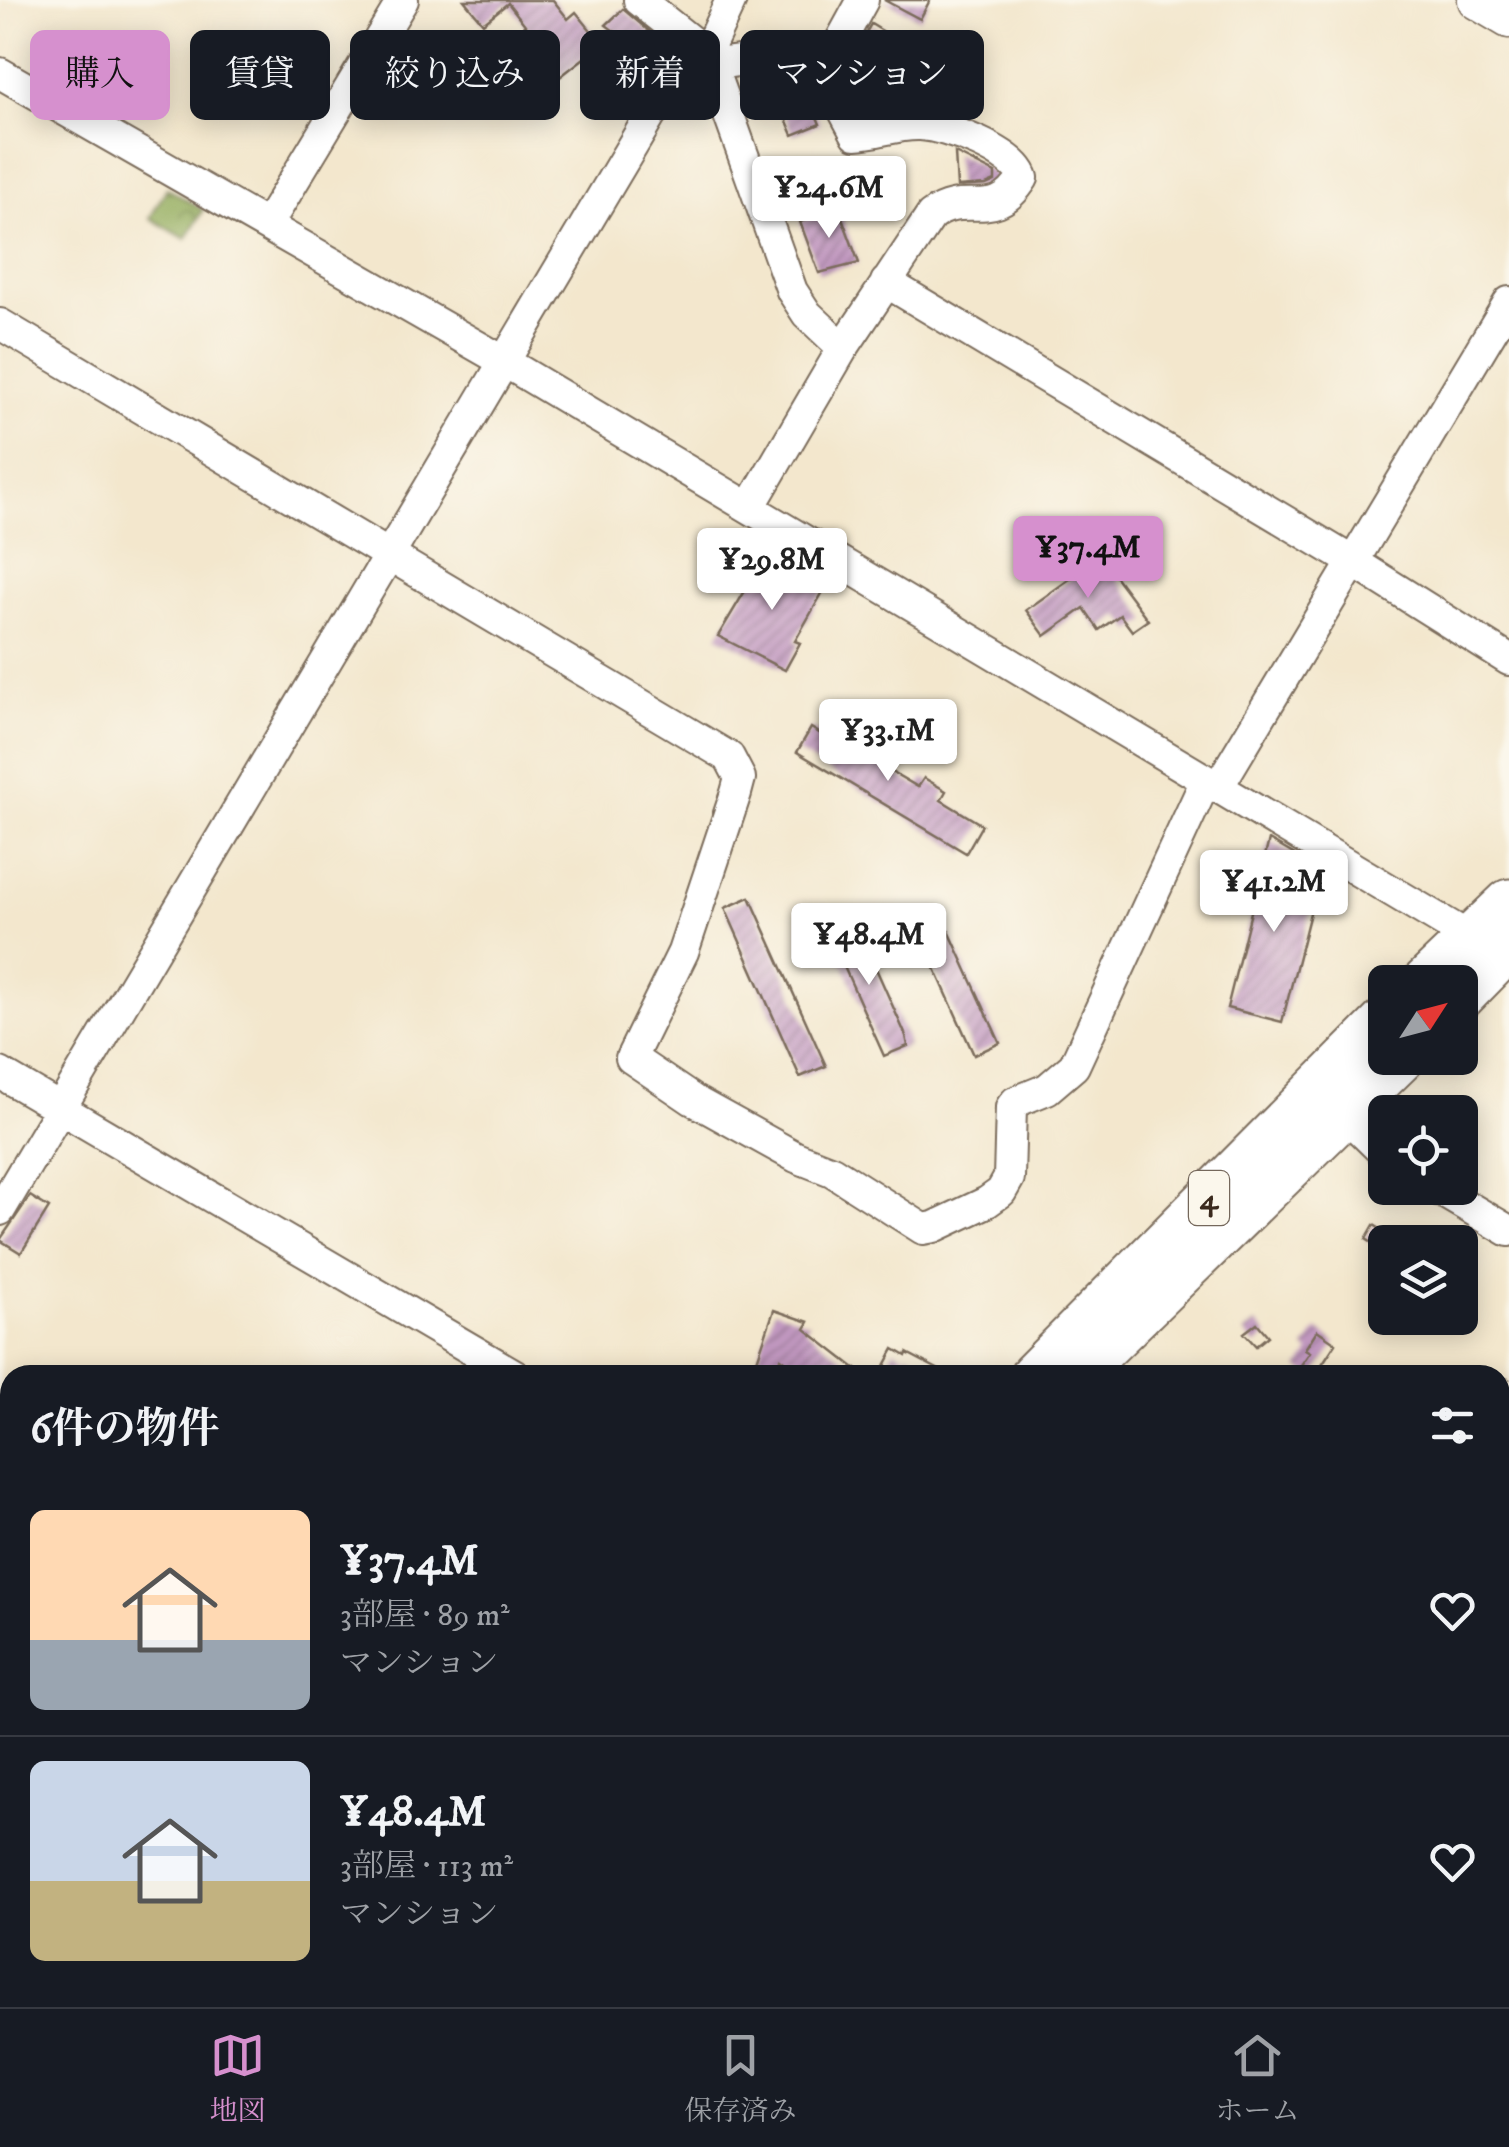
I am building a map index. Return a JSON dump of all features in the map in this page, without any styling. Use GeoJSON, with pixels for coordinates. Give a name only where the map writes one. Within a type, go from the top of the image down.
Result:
{"type":"FeatureCollection","features":[{"type":"Feature","properties":{"kind":"highway"},"geometry":{"type":"LineString","coordinates":[[1500,950],[1490,896],[1509,876]]}},
{"type":"Feature","properties":{"kind":"highway"},"geometry":{"type":"LineString","coordinates":[[1478,976],[1500,950],[1509,902]]}},
{"type":"Feature","properties":{"kind":"highway"},"geometry":{"type":"LineString","coordinates":[[1465,965],[1500,950]]}},
{"type":"Feature","properties":{"kind":"highway","name":"4"},"geometry":{"type":"LineString","coordinates":[[1043,1365],[1368,1039]]}},
{"type":"Feature","properties":{"kind":"highway","name":"4"},"geometry":{"type":"LineString","coordinates":[[1086,1365],[1386,1075]]}},
{"type":"Feature","properties":{"kind":"main road"},"geometry":{"type":"LineString","coordinates":[[1477,0],[1509,19]]}},
{"type":"Feature","properties":{"kind":"street"},"geometry":{"type":"LineString","coordinates":[[267,224],[404,0]]}},
{"type":"Feature","properties":{"kind":"street"},"geometry":{"type":"LineString","coordinates":[[640,0],[674,30]]}},
{"type":"Feature","properties":{"kind":"street"},"geometry":{"type":"LineString","coordinates":[[720,32],[731,0]]}},
{"type":"Feature","properties":{"kind":"street"},"geometry":{"type":"LineString","coordinates":[[846,30],[863,0]]}},
{"type":"Feature","properties":{"kind":"street"},"geometry":{"type":"LineString","coordinates":[[0,73],[505,362],[1500,950]]}},
{"type":"Feature","properties":{"kind":"street"},"geometry":{"type":"LineString","coordinates":[[720,89],[792,291],[807,314],[843,348]]}},
{"type":"Feature","properties":{"kind":"street"},"geometry":{"type":"LineString","coordinates":[[0,1210],[649,120]]}},
{"type":"Feature","properties":{"kind":"street"},"geometry":{"type":"LineString","coordinates":[[750,507],[843,348],[930,216],[949,206],[994,205],[1016,190],[1023,178],[1001,154],[930,126],[911,125],[856,134],[849,120]]}},
{"type":"Feature","properties":{"kind":"street"},"geometry":{"type":"LineString","coordinates":[[886,282],[1355,563],[1509,660]]}},
{"type":"Feature","properties":{"kind":"street"},"geometry":{"type":"LineString","coordinates":[[0,324],[729,757],[740,778],[683,952],[631,1058],[693,1100],[796,1157],[832,1170],[922,1229],[987,1202],[1005,1186],[1010,1178],[1010,1108],[1059,1081],[1076,1062],[1212,783],[1355,563],[1509,302]]}},
{"type":"Feature","properties":{"kind":"street"},"geometry":{"type":"LineString","coordinates":[[0,1073],[498,1365]]}},
{"type":"Feature","properties":{"kind":"street"},"geometry":{"type":"LineString","coordinates":[[1346,1116],[1368,1137]]}},
{"type":"Feature","properties":{"kind":"street"},"geometry":{"type":"LineString","coordinates":[[1465,1205],[1509,1231]]}},
{"type":"Feature","properties":{"kind":"green space"},"geometry":{"type":"Polygon","coordinates":[[[167,188],[203,210],[186,239],[150,218],[167,188]]]}},
{"type":"Feature","properties":{"kind":"building"},"geometry":{"type":"Polygon","coordinates":[[[464,0],[553,0],[568,19],[576,12],[591,30],[580,30],[580,61],[560,77],[560,30],[529,30],[508,3],[483,23],[464,0]]]}},
{"type":"Feature","properties":{"kind":"building"},"geometry":{"type":"Polygon","coordinates":[[[884,0],[930,0],[920,19],[884,0]]]}},
{"type":"Feature","properties":{"kind":"building"},"geometry":{"type":"Polygon","coordinates":[[[623,9],[648,30],[613,30],[606,25],[623,9]]]}},
{"type":"Feature","properties":{"kind":"building"},"geometry":{"type":"Polygon","coordinates":[[[787,120],[818,120],[820,124],[793,135],[787,120]]]}},
{"type":"Feature","properties":{"kind":"building"},"geometry":{"type":"Polygon","coordinates":[[[955,153],[995,173],[995,181],[957,187],[955,153]]]}},
{"type":"Feature","properties":{"kind":"building"},"geometry":{"type":"Polygon","coordinates":[[[838,207],[859,263],[819,273],[800,222],[838,207]]]}},
{"type":"Feature","properties":{"kind":"building"},"geometry":{"type":"Polygon","coordinates":[[[766,556],[781,565],[784,559],[798,567],[794,574],[824,590],[795,641],[800,643],[785,670],[718,636],[766,556]]]}},
{"type":"Feature","properties":{"kind":"building"},"geometry":{"type":"Polygon","coordinates":[[[1101,557],[1148,620],[1132,631],[1120,615],[1099,630],[1084,608],[1045,636],[1026,610],[1101,557]]]}},
{"type":"Feature","properties":{"kind":"building"},"geometry":{"type":"Polygon","coordinates":[[[829,721],[893,759],[887,769],[918,787],[924,778],[946,791],[941,800],[982,825],[966,853],[797,752],[811,728],[821,734],[829,721]]]}},
{"type":"Feature","properties":{"kind":"building"},"geometry":{"type":"Polygon","coordinates":[[[1269,840],[1321,870],[1282,1022],[1227,1008],[1269,840]]]}},
{"type":"Feature","properties":{"kind":"building"},"geometry":{"type":"Polygon","coordinates":[[[750,897],[826,1066],[800,1077],[725,908],[750,897]]]}},
{"type":"Feature","properties":{"kind":"building"},"geometry":{"type":"Polygon","coordinates":[[[851,921],[858,928],[906,1036],[908,1046],[884,1056],[828,931],[851,921]]]}},
{"type":"Feature","properties":{"kind":"building"},"geometry":{"type":"Polygon","coordinates":[[[949,931],[1000,1043],[974,1055],[923,942],[949,931]]]}},
{"type":"Feature","properties":{"kind":"building"},"geometry":{"type":"Polygon","coordinates":[[[30,1196],[49,1208],[21,1253],[0,1240],[30,1196]]]}},
{"type":"Feature","properties":{"kind":"building"},"geometry":{"type":"Polygon","coordinates":[[[774,1310],[809,1322],[805,1329],[851,1365],[790,1365],[781,1358],[779,1365],[755,1365],[774,1310]]]}},
{"type":"Feature","properties":{"kind":"building"},"geometry":{"type":"Polygon","coordinates":[[[1257,1323],[1268,1336],[1256,1346],[1244,1333],[1257,1323]]]}},
{"type":"Feature","properties":{"kind":"building"},"geometry":{"type":"Polygon","coordinates":[[[1317,1330],[1336,1343],[1322,1365],[1301,1365],[1310,1352],[1305,1349],[1317,1330]]]}},
{"type":"Feature","properties":{"kind":"building"},"geometry":{"type":"Polygon","coordinates":[[[894,1349],[930,1365],[885,1365],[894,1349]]]}}]}
